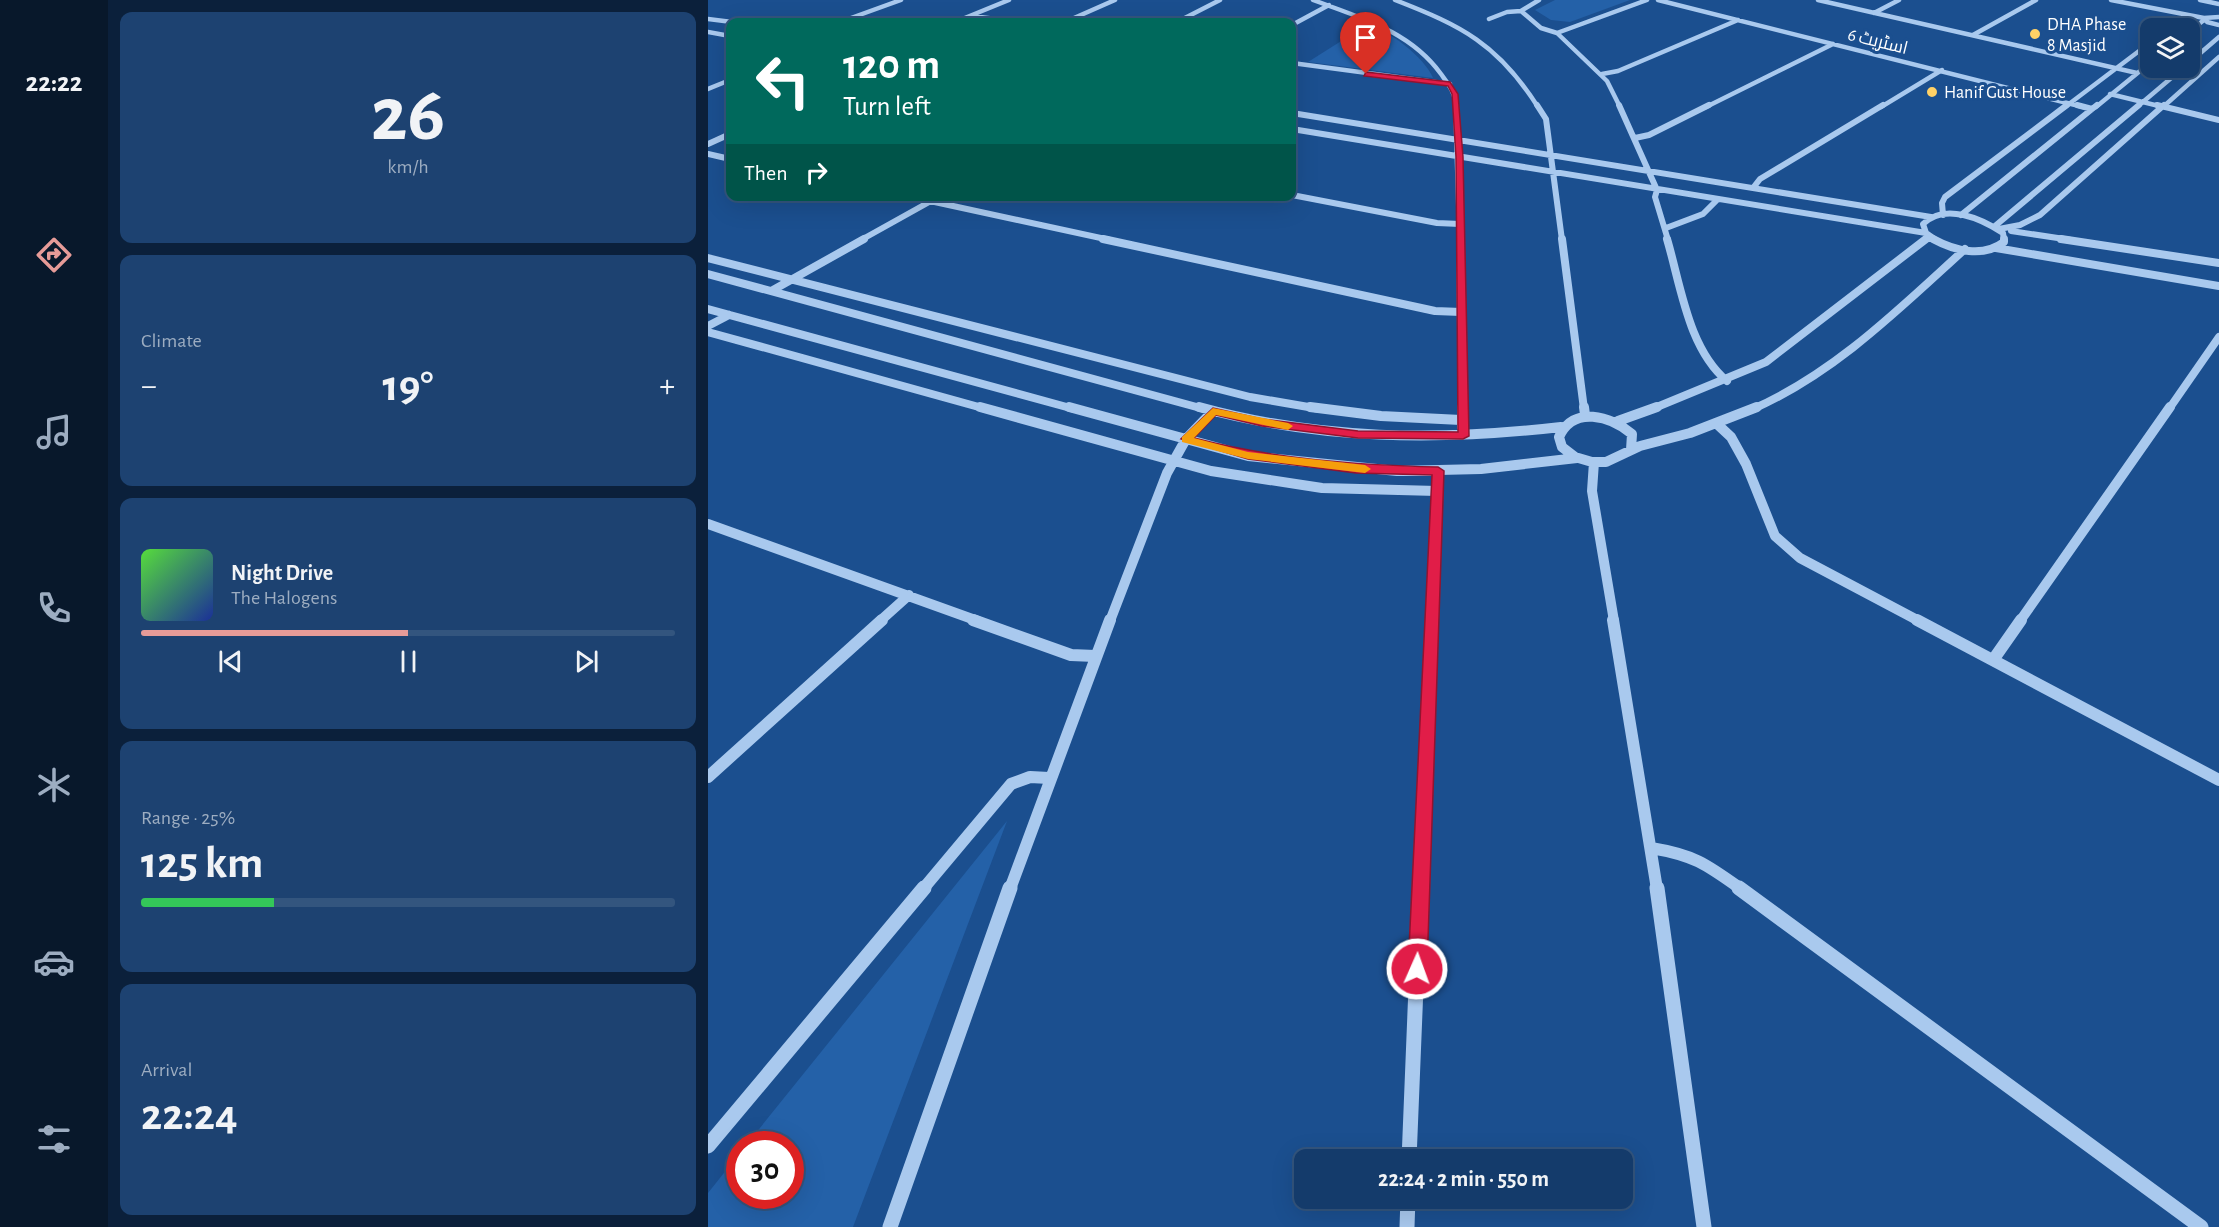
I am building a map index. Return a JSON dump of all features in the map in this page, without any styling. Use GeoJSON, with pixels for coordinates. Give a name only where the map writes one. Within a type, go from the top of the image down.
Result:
{"type":"FeatureCollection","features":[{"type":"Feature","properties":{"kind":"street"},"geometry":{"type":"LineString","coordinates":[[851,18],[901,0]]}},
{"type":"Feature","properties":{"kind":"street"},"geometry":{"type":"LineString","coordinates":[[965,18],[1009,0]]}},
{"type":"Feature","properties":{"kind":"street"},"geometry":{"type":"LineString","coordinates":[[1074,18],[1115,0]]}},
{"type":"Feature","properties":{"kind":"street"},"geometry":{"type":"LineString","coordinates":[[1185,18],[1220,0]]}},
{"type":"Feature","properties":{"kind":"street"},"geometry":{"type":"LineString","coordinates":[[1313,0],[1407,39],[1428,56],[1455,94],[1460,157],[1461,420],[1463,436]]}},
{"type":"Feature","properties":{"kind":"street"},"geometry":{"type":"LineString","coordinates":[[1395,0],[1436,16],[1483,42],[1519,77],[1546,119],[1552,155],[1551,172],[1585,415]]}},
{"type":"Feature","properties":{"kind":"street"},"geometry":{"type":"LineString","coordinates":[[1489,19],[1521,11],[1539,0]]}},
{"type":"Feature","properties":{"kind":"street"},"geometry":{"type":"LineString","coordinates":[[1557,33],[1647,0]]}},
{"type":"Feature","properties":{"kind":"street","name":"اسٹریٹ 6"},"geometry":{"type":"LineString","coordinates":[[1659,0],[2091,109]]}},
{"type":"Feature","properties":{"kind":"street"},"geometry":{"type":"LineString","coordinates":[[1818,0],[2137,73]]}},
{"type":"Feature","properties":{"kind":"street"},"geometry":{"type":"LineString","coordinates":[[1874,12],[1899,0]]}},
{"type":"Feature","properties":{"kind":"street"},"geometry":{"type":"LineString","coordinates":[[1973,35],[2036,0]]}},
{"type":"Feature","properties":{"kind":"street"},"geometry":{"type":"LineString","coordinates":[[2111,0],[2204,19],[2219,25]]}},
{"type":"Feature","properties":{"kind":"street"},"geometry":{"type":"LineString","coordinates":[[2200,0],[2219,4]]}},
{"type":"Feature","properties":{"kind":"street"},"geometry":{"type":"LineString","coordinates":[[1296,23],[1329,5]]}},
{"type":"Feature","properties":{"kind":"street"},"geometry":{"type":"LineString","coordinates":[[2200,23],[2219,9]]}},
{"type":"Feature","properties":{"kind":"street"},"geometry":{"type":"LineString","coordinates":[[1521,11],[1541,28],[1557,33],[1602,74],[1616,96],[1657,190],[1655,197],[1666,228],[1696,340],[1712,368],[1727,381]]}},
{"type":"Feature","properties":{"kind":"street"},"geometry":{"type":"LineString","coordinates":[[972,15],[992,18]]}},
{"type":"Feature","properties":{"kind":"street"},"geometry":{"type":"LineString","coordinates":[[2182,18],[2186,15]]}},
{"type":"Feature","properties":{"kind":"street"},"geometry":{"type":"LineString","coordinates":[[2211,16],[2219,17]]}},
{"type":"Feature","properties":{"kind":"street"},"geometry":{"type":"LineString","coordinates":[[708,19],[726,21]]}},
{"type":"Feature","properties":{"kind":"street"},"geometry":{"type":"LineString","coordinates":[[1602,74],[1618,71],[1739,20]]}},
{"type":"Feature","properties":{"kind":"street"},"geometry":{"type":"LineString","coordinates":[[708,32],[726,35]]}},
{"type":"Feature","properties":{"kind":"street"},"geometry":{"type":"LineString","coordinates":[[2200,53],[2219,37]]}},
{"type":"Feature","properties":{"kind":"street"},"geometry":{"type":"LineString","coordinates":[[1635,138],[1649,135],[1833,44]]}},
{"type":"Feature","properties":{"kind":"street"},"geometry":{"type":"LineString","coordinates":[[1943,214],[1942,203],[1945,197],[2140,50]]}},
{"type":"Feature","properties":{"kind":"street"},"geometry":{"type":"LineString","coordinates":[[1997,228],[2020,225],[2040,215],[2219,57]]}},
{"type":"Feature","properties":{"kind":"street"},"geometry":{"type":"LineString","coordinates":[[1296,64],[1450,84]]}},
{"type":"Feature","properties":{"kind":"street"},"geometry":{"type":"LineString","coordinates":[[2208,66],[2219,69]]}},
{"type":"Feature","properties":{"kind":"street"},"geometry":{"type":"LineString","coordinates":[[1753,188],[1760,178],[1942,70]]}},
{"type":"Feature","properties":{"kind":"street"},"geometry":{"type":"LineString","coordinates":[[1961,215],[2140,71]]}},
{"type":"Feature","properties":{"kind":"street"},"geometry":{"type":"LineString","coordinates":[[1997,228],[2171,78]]}},
{"type":"Feature","properties":{"kind":"street"},"geometry":{"type":"LineString","coordinates":[[708,89],[726,82]]}},
{"type":"Feature","properties":{"kind":"street"},"geometry":{"type":"LineString","coordinates":[[2110,94],[2219,120]]}},
{"type":"Feature","properties":{"kind":"street"},"geometry":{"type":"LineString","coordinates":[[1296,114],[1930,217],[1943,214],[1961,215],[1997,228],[2219,264]]}},
{"type":"Feature","properties":{"kind":"street"},"geometry":{"type":"LineString","coordinates":[[1296,130],[1927,234],[1944,244],[1965,249],[1996,248],[2219,285]]}},
{"type":"Feature","properties":{"kind":"street"},"geometry":{"type":"LineString","coordinates":[[708,144],[726,136]]}},
{"type":"Feature","properties":{"kind":"street"},"geometry":{"type":"LineString","coordinates":[[708,154],[726,158]]}},
{"type":"Feature","properties":{"kind":"street"},"geometry":{"type":"LineString","coordinates":[[1296,196],[1437,223],[1460,224]]}},
{"type":"Feature","properties":{"kind":"street"},"geometry":{"type":"LineString","coordinates":[[1666,228],[1679,226],[1711,209],[1717,200]]}},
{"type":"Feature","properties":{"kind":"street"},"geometry":{"type":"LineString","coordinates":[[773,290],[930,201],[1435,311],[1461,312]]}},
{"type":"Feature","properties":{"kind":"street"},"geometry":{"type":"LineString","coordinates":[[1927,234],[1923,224],[1930,217]]}},
{"type":"Feature","properties":{"kind":"street"},"geometry":{"type":"LineString","coordinates":[[1996,248],[2001,245],[2004,238],[1997,228]]}},
{"type":"Feature","properties":{"kind":"street"},"geometry":{"type":"LineString","coordinates":[[1617,421],[1727,381],[1782,352],[1927,234]]}},
{"type":"Feature","properties":{"kind":"street"},"geometry":{"type":"LineString","coordinates":[[708,309],[1248,456],[1356,469],[1438,471],[1577,458],[1594,462],[1616,459],[1631,450],[1716,423],[1785,393],[1820,371],[1965,249]]}},
{"type":"Feature","properties":{"kind":"street"},"geometry":{"type":"LineString","coordinates":[[708,258],[1250,397],[1332,413],[1412,420],[1461,420]]}},
{"type":"Feature","properties":{"kind":"street"},"geometry":{"type":"LineString","coordinates":[[708,274],[1213,411],[1262,422],[1358,435],[1463,436],[1561,427]]}},
{"type":"Feature","properties":{"kind":"street"},"geometry":{"type":"LineString","coordinates":[[708,326],[729,315]]}},
{"type":"Feature","properties":{"kind":"street"},"geometry":{"type":"LineString","coordinates":[[708,332],[1211,471],[1362,492],[1437,491]]}},
{"type":"Feature","properties":{"kind":"street"},"geometry":{"type":"LineString","coordinates":[[1994,660],[2219,337]]}},
{"type":"Feature","properties":{"kind":"street"},"geometry":{"type":"LineString","coordinates":[[890,1227],[1049,778],[1095,656],[1173,461],[1186,439],[1213,411]]}},
{"type":"Feature","properties":{"kind":"street"},"geometry":{"type":"LineString","coordinates":[[1577,458],[1560,444],[1558,435],[1561,427],[1567,422],[1585,415],[1602,416],[1617,421],[1632,434],[1631,450]]}},
{"type":"Feature","properties":{"kind":"street"},"geometry":{"type":"LineString","coordinates":[[1716,423],[1731,437],[1746,464],[1775,536],[1800,558],[2219,780]]}},
{"type":"Feature","properties":{"kind":"street"},"geometry":{"type":"LineString","coordinates":[[1594,462],[1592,491],[1651,848],[1704,1227]]}},
{"type":"Feature","properties":{"kind":"street"},"geometry":{"type":"LineString","coordinates":[[1409,1149],[1438,471]]}},
{"type":"Feature","properties":{"kind":"street"},"geometry":{"type":"LineString","coordinates":[[708,524],[909,595],[1071,656],[1095,656]]}},
{"type":"Feature","properties":{"kind":"street"},"geometry":{"type":"LineString","coordinates":[[708,777],[909,595]]}},
{"type":"Feature","properties":{"kind":"street"},"geometry":{"type":"LineString","coordinates":[[708,1146],[1011,784],[1030,777],[1049,778]]}},
{"type":"Feature","properties":{"kind":"street"},"geometry":{"type":"LineString","coordinates":[[1651,848],[1686,854],[1710,867],[2200,1227]]}},
{"type":"Feature","properties":{"kind":"street"},"geometry":{"type":"LineString","coordinates":[[1407,1227],[1408,1209]]}},
{"type":"Feature","properties":{"kind":"shaded area"},"geometry":{"type":"Polygon","coordinates":[[[1555,0],[1630,0],[1570,22],[1551,20],[1535,10],[1555,0]]]}},
{"type":"Feature","properties":{"kind":"shaded area"},"geometry":{"type":"Polygon","coordinates":[[[1365,26],[1374,27],[1394,37],[1414,53],[1433,78],[1308,62],[1365,26]]]}},
{"type":"Feature","properties":{"kind":"shaded area"},"geometry":{"type":"Polygon","coordinates":[[[1007,821],[853,1227],[708,1227],[708,1193],[726,1170],[726,1209],[804,1209],[804,1131],[757,1131],[1007,821]]]}},
{"type":"Feature","properties":{"kind":"slow traffic"},"geometry":{"type":"LineString","coordinates":[[1288,426],[1213,411],[1186,439],[1248,456],[1365,469]]}},
{"type":"Feature","properties":{"kind":"place","name":"DHA Phase 8 Masjid"},"geometry":{"type":"Point","coordinates":[2035,34]}},
{"type":"Feature","properties":{"kind":"place","name":"Hanif Gust House"},"geometry":{"type":"Point","coordinates":[1932,92]}},
{"type":"Feature","properties":{"kind":"route"},"geometry":{"type":"LineString","coordinates":[[1366,74],[1450,84],[1455,94],[1460,157],[1461,420],[1463,436],[1358,435],[1262,422],[1213,411],[1186,439],[1248,456],[1356,469],[1438,471],[1417,969]]}}]}
